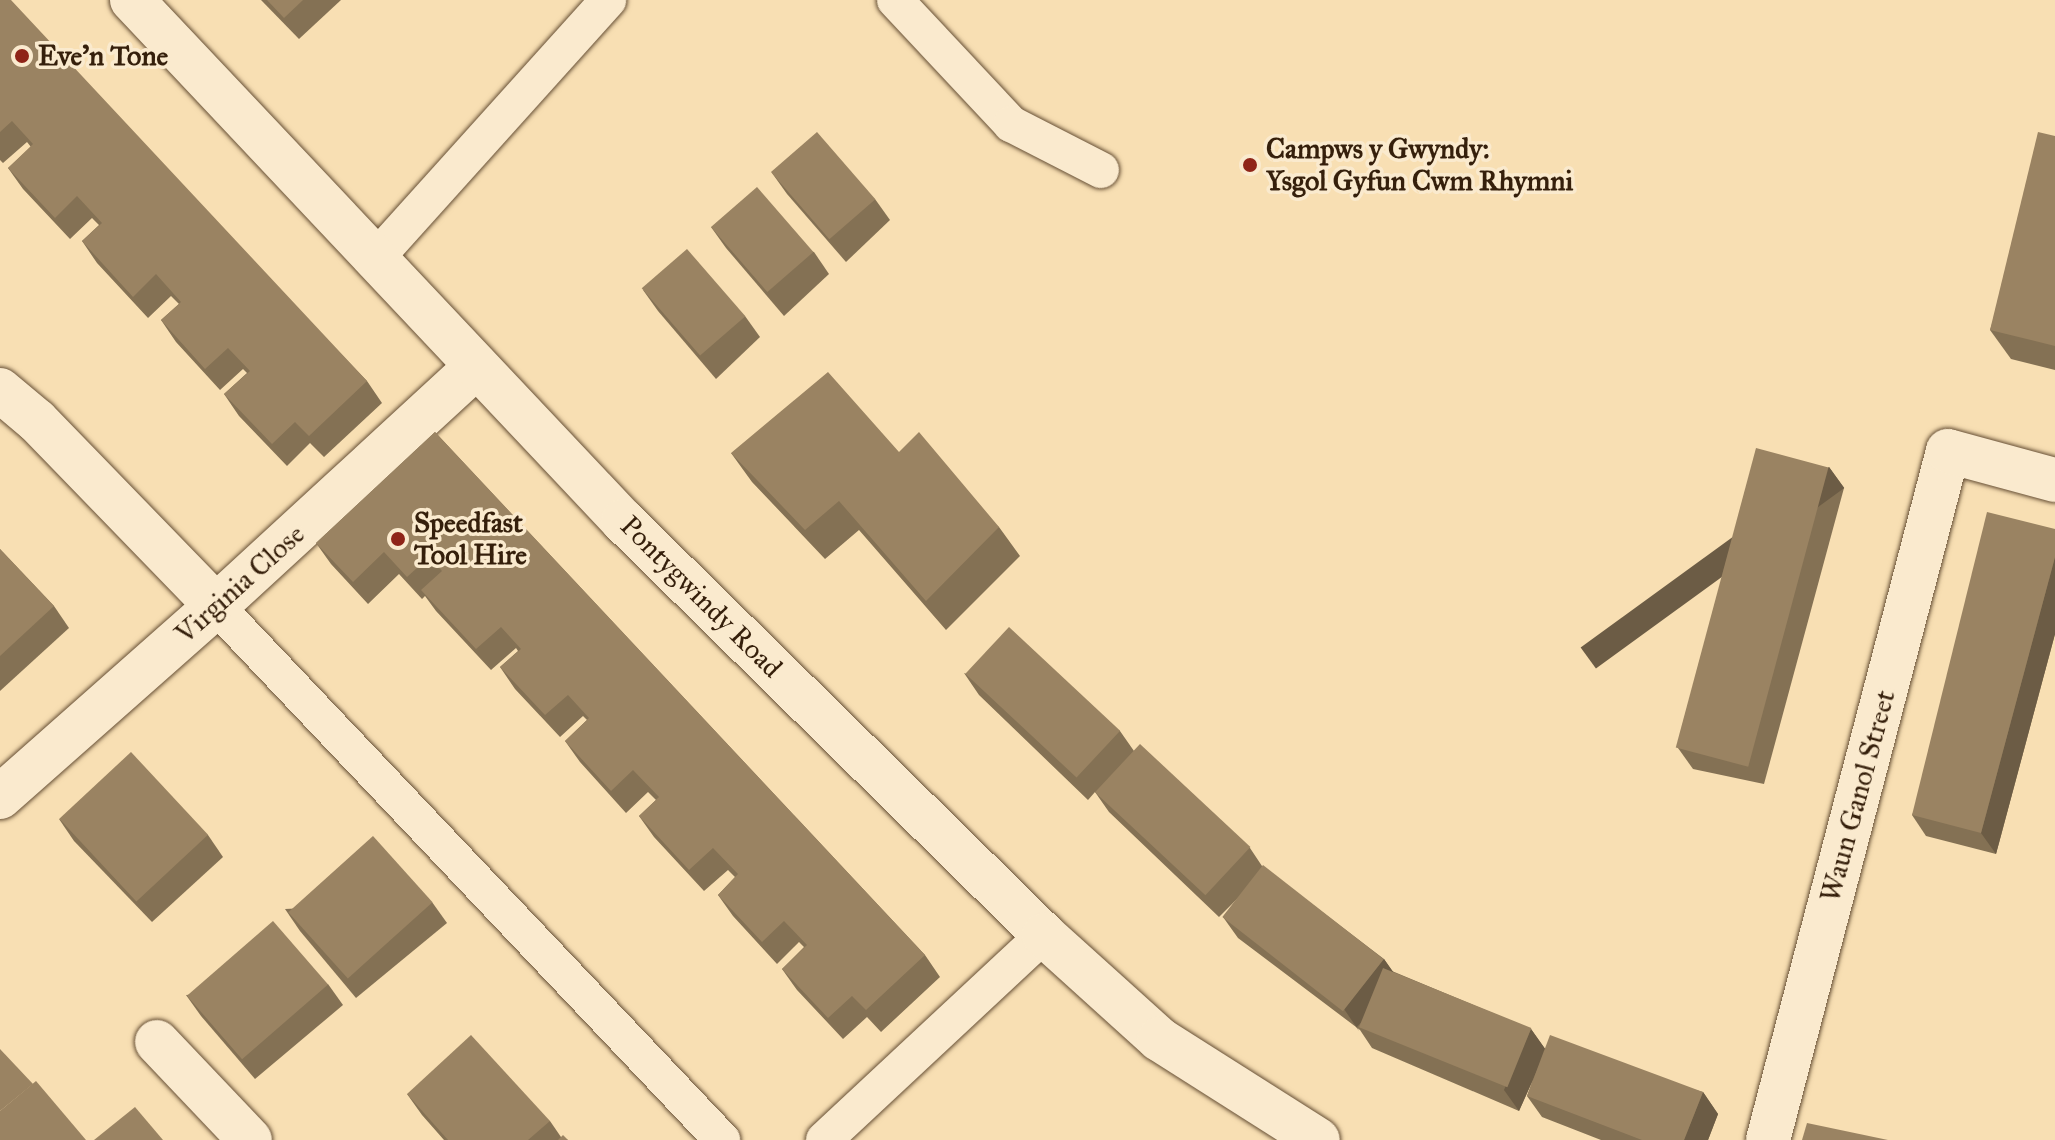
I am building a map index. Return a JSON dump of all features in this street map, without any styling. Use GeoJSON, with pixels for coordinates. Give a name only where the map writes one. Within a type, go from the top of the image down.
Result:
{"type":"FeatureCollection","features":[{"type":"Feature","properties":{"kind":"street","name":"Pontygwindy Road"},"geometry":{"type":"LineString","coordinates":[[132,0],[623,521],[1044,935],[1159,1039],[1318,1140]]}},
{"type":"Feature","properties":{"kind":"street","name":"Virginia Close"},"geometry":{"type":"LineString","coordinates":[[0,797],[216,606],[476,367]]}},
{"type":"Feature","properties":{"kind":"street"},"geometry":{"type":"LineString","coordinates":[[0,390],[37,421],[216,606]]}},
{"type":"Feature","properties":{"kind":"street","name":"Waun Ganol Street"},"geometry":{"type":"LineString","coordinates":[[1768,1140],[1948,451],[2055,480]]}},
{"type":"Feature","properties":{"kind":"street"},"geometry":{"type":"LineString","coordinates":[[157,1042],[250,1140]]}},
{"type":"Feature","properties":{"kind":"lane"},"geometry":{"type":"LineString","coordinates":[[376,258],[608,0]]}},
{"type":"Feature","properties":{"kind":"lane"},"geometry":{"type":"LineString","coordinates":[[895,0],[1011,124],[1101,170]]}},
{"type":"Feature","properties":{"kind":"lane"},"geometry":{"type":"LineString","coordinates":[[216,606],[722,1140]]}},
{"type":"Feature","properties":{"kind":"lane"},"geometry":{"type":"LineString","coordinates":[[824,1140],[1044,935]]}},
{"type":"Feature","properties":{"kind":"building"},"geometry":{"type":"Polygon","coordinates":[[[0,0],[11,0],[367,381],[309,436],[295,422],[272,444],[224,394],[250,371],[228,348],[205,369],[161,320],[181,302],[156,274],[133,297],[82,241],[102,223],[77,196],[55,218],[8,168],[33,144],[12,121],[0,132],[0,0]]]}},
{"type":"Feature","properties":{"kind":"building"},"geometry":{"type":"Polygon","coordinates":[[[267,0],[303,0],[284,18],[267,0]]]}},
{"type":"Feature","properties":{"kind":"building"},"geometry":{"type":"Polygon","coordinates":[[[817,132],[875,199],[829,239],[771,172],[817,132]]]}},
{"type":"Feature","properties":{"kind":"building"},"geometry":{"type":"Polygon","coordinates":[[[2038,132],[2055,136],[2055,346],[1990,330],[2038,132]]]}},
{"type":"Feature","properties":{"kind":"building"},"geometry":{"type":"Polygon","coordinates":[[[757,187],[813,252],[767,292],[711,227],[757,187]]]}},
{"type":"Feature","properties":{"kind":"building"},"geometry":{"type":"Polygon","coordinates":[[[687,249],[745,316],[700,356],[642,288],[687,249]]]}},
{"type":"Feature","properties":{"kind":"building"},"geometry":{"type":"Polygon","coordinates":[[[828,372],[899,452],[919,432],[999,527],[926,601],[839,501],[805,530],[731,453],[828,372]]]}},
{"type":"Feature","properties":{"kind":"building"},"geometry":{"type":"Polygon","coordinates":[[[435,432],[925,955],[866,1010],[852,996],[828,1018],[782,969],[807,945],[784,921],[762,942],[718,895],[738,874],[713,848],[689,870],[639,816],[659,797],[633,770],[611,791],[565,741],[589,718],[568,695],[545,715],[500,667],[521,649],[501,627],[476,649],[421,590],[442,571],[429,557],[407,577],[384,552],[353,582],[316,543],[435,432]]]}},
{"type":"Feature","properties":{"kind":"building"},"geometry":{"type":"Polygon","coordinates":[[[1756,448],[1828,467],[1748,767],[1676,747],[1756,448]]]}},
{"type":"Feature","properties":{"kind":"building"},"geometry":{"type":"Polygon","coordinates":[[[1987,512],[2055,529],[2055,557],[1981,833],[1912,815],[1987,512]]]}},
{"type":"Feature","properties":{"kind":"building"},"geometry":{"type":"Polygon","coordinates":[[[0,549],[54,606],[0,656],[0,549]]]}},
{"type":"Feature","properties":{"kind":"building"},"geometry":{"type":"Polygon","coordinates":[[[1009,627],[1120,731],[1077,777],[965,674],[1009,627]]]}},
{"type":"Feature","properties":{"kind":"building"},"geometry":{"type":"Polygon","coordinates":[[[1140,744],[1250,847],[1205,895],[1095,792],[1140,744]]]}},
{"type":"Feature","properties":{"kind":"building"},"geometry":{"type":"Polygon","coordinates":[[[131,752],[208,835],[136,901],[59,819],[131,752]]]}},
{"type":"Feature","properties":{"kind":"building"},"geometry":{"type":"Polygon","coordinates":[[[373,836],[433,902],[348,978],[288,912],[373,836]]]}},
{"type":"Feature","properties":{"kind":"building"},"geometry":{"type":"Polygon","coordinates":[[[1263,865],[1384,959],[1343,1011],[1222,917],[1263,865]]]}},
{"type":"Feature","properties":{"kind":"building"},"geometry":{"type":"Polygon","coordinates":[[[273,921],[328,984],[242,1059],[187,996],[273,921]]]}},
{"type":"Feature","properties":{"kind":"building"},"geometry":{"type":"Polygon","coordinates":[[[1383,968],[1531,1028],[1507,1087],[1359,1027],[1383,968]]]}},
{"type":"Feature","properties":{"kind":"building"},"geometry":{"type":"Polygon","coordinates":[[[471,1035],[550,1121],[528,1140],[448,1140],[407,1094],[471,1035]]]}},
{"type":"Feature","properties":{"kind":"building"},"geometry":{"type":"Polygon","coordinates":[[[1550,1035],[1703,1092],[1684,1140],[1642,1140],[1527,1096],[1550,1035]]]}},
{"type":"Feature","properties":{"kind":"building"},"geometry":{"type":"Polygon","coordinates":[[[0,1049],[33,1084],[0,1111],[0,1049]]]}},
{"type":"Feature","properties":{"kind":"building"},"geometry":{"type":"Polygon","coordinates":[[[36,1081],[86,1140],[0,1140],[0,1111],[36,1081]]]}},
{"type":"Feature","properties":{"kind":"building"},"geometry":{"type":"Polygon","coordinates":[[[135,1107],[163,1140],[94,1140],[135,1107]]]}},
{"type":"Feature","properties":{"kind":"building"},"geometry":{"type":"Polygon","coordinates":[[[1807,1123],[1888,1140],[1802,1140],[1807,1123]]]}},
{"type":"Feature","properties":{"kind":"place","name":"Eve'n Tone"},"geometry":{"type":"Point","coordinates":[22,56]}},
{"type":"Feature","properties":{"kind":"place","name":"Campws y Gwyndy: Ysgol Gyfun Cwm Rhymni"},"geometry":{"type":"Point","coordinates":[1250,165]}},
{"type":"Feature","properties":{"kind":"place","name":"Speedfast Tool Hire"},"geometry":{"type":"Point","coordinates":[398,539]}}]}
